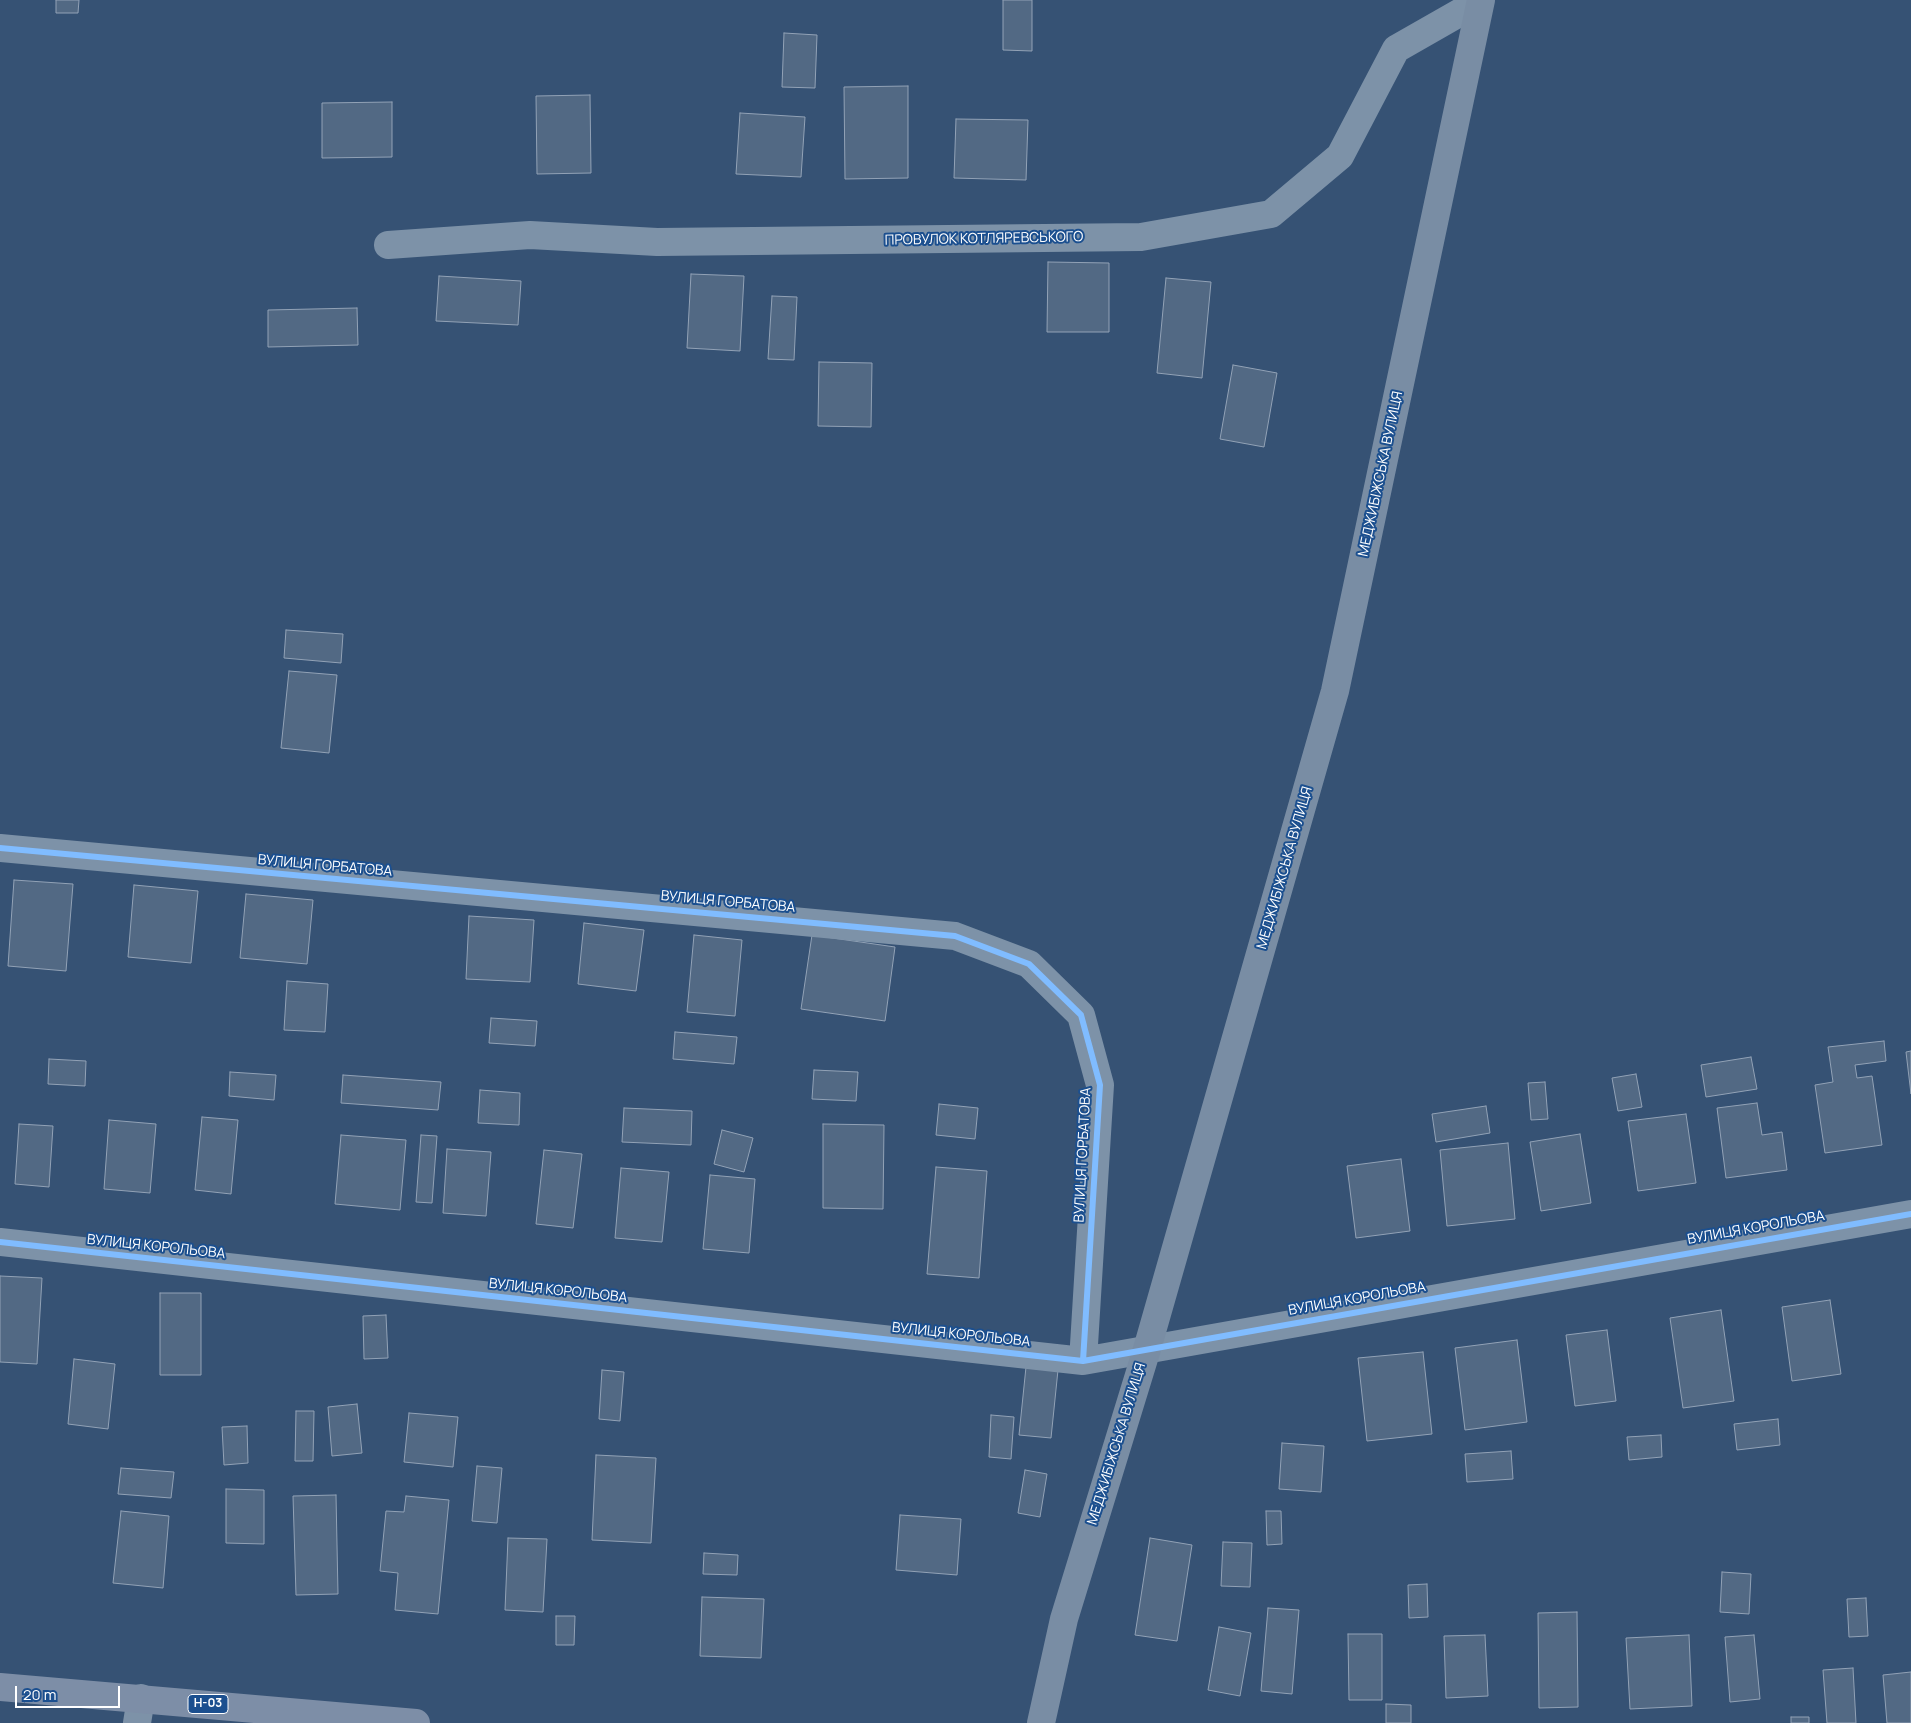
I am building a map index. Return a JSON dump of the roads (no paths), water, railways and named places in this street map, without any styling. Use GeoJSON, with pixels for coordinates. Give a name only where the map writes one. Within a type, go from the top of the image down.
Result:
{"type":"FeatureCollection","features":[{"type":"Feature","properties":{"kind":"main road","name":"МЕДЖИБІЖСЬКА ВУЛИЦЯ"},"geometry":{"type":"LineString","coordinates":[[1041,1723],[1064,1619],[1146,1349],[1335,691],[1480,1]]}},
{"type":"Feature","properties":{"kind":"main road","name":"Н-03"},"geometry":{"type":"LineString","coordinates":[[0,1687],[139,1710],[416,1723]]}},
{"type":"Feature","properties":{"kind":"street","name":"ПРОВУЛОК КОТЛЯРЕВСЬКОГО"},"geometry":{"type":"LineString","coordinates":[[388,245],[530,235],[657,242],[1141,237],[1271,214],[1340,156],[1396,49],[1480,1]]}},
{"type":"Feature","properties":{"kind":"street","name":"ВУЛИЦЯ ГОРБАТОВА"},"geometry":{"type":"LineString","coordinates":[[0,848],[955,936],[1029,964],[1082,1015],[1100,1085],[1083,1361]]}},
{"type":"Feature","properties":{"kind":"street","name":"ВУЛИЦЯ КОРОЛЬОВА"},"geometry":{"type":"LineString","coordinates":[[0,1242],[1083,1361],[1911,1214]]}}]}
